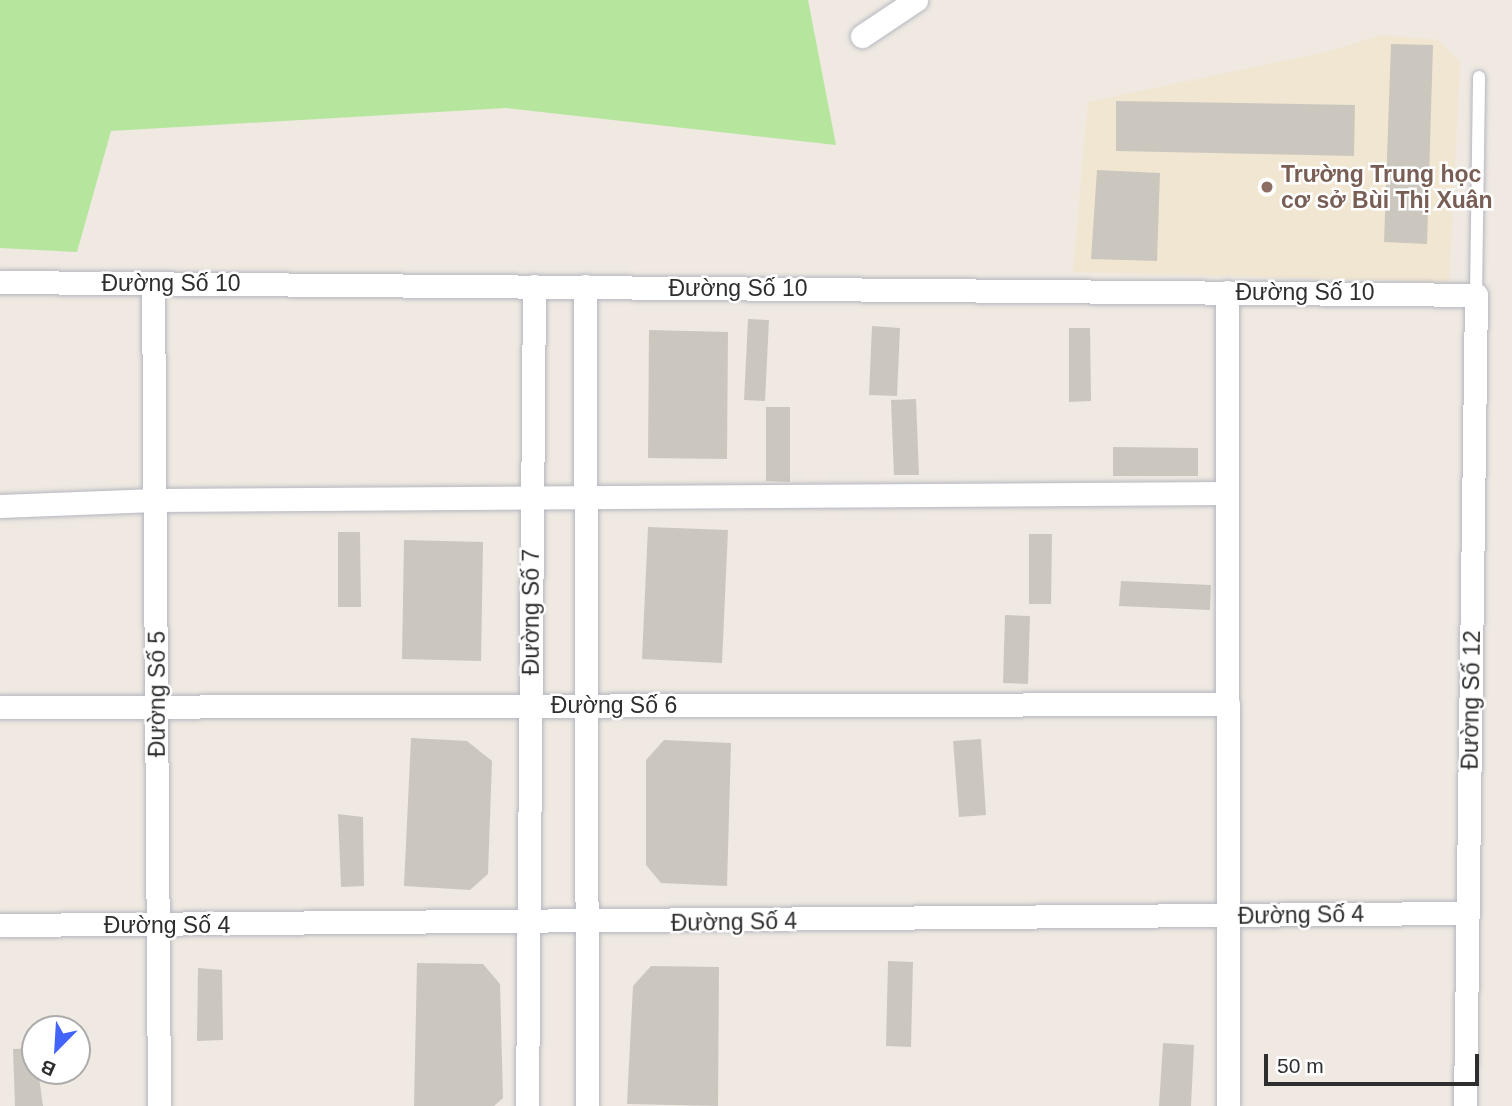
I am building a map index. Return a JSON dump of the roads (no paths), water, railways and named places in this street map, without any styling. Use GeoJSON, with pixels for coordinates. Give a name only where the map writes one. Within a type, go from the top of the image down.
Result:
{"type":"FeatureCollection","features":[{"type":"Feature","properties":{"kind":"street"},"geometry":{"type":"LineString","coordinates":[[862,36],[916,0]]}},
{"type":"Feature","properties":{"kind":"street","name":"Đường Số 10"},"geometry":{"type":"LineString","coordinates":[[0,282],[1476,295]]}},
{"type":"Feature","properties":{"kind":"street","name":"Đường Số 5"},"geometry":{"type":"LineString","coordinates":[[153,283],[159,1106]]}},
{"type":"Feature","properties":{"kind":"street","name":"Đường Số 7"},"geometry":{"type":"LineString","coordinates":[[527,1106],[534,286]]}},
{"type":"Feature","properties":{"kind":"street"},"geometry":{"type":"LineString","coordinates":[[585,286],[587,1106]]}},
{"type":"Feature","properties":{"kind":"street"},"geometry":{"type":"LineString","coordinates":[[1227,292],[1228,1106]]}},
{"type":"Feature","properties":{"kind":"street","name":"Đường Số 12"},"geometry":{"type":"LineString","coordinates":[[1465,1106],[1476,295]]}},
{"type":"Feature","properties":{"kind":"street"},"geometry":{"type":"LineString","coordinates":[[0,506],[155,500],[1227,493]]}},
{"type":"Feature","properties":{"kind":"street","name":"Đường Số 6"},"geometry":{"type":"LineString","coordinates":[[0,707],[1228,704]]}},
{"type":"Feature","properties":{"kind":"street","name":"Đường Số 4"},"geometry":{"type":"LineString","coordinates":[[0,925],[587,924],[1468,913]]}},
{"type":"Feature","properties":{"kind":"lane"},"geometry":{"type":"LineString","coordinates":[[1476,295],[1479,77]]}},
{"type":"Feature","properties":{"kind":"place","name":"Trường Trung học cơ sở Bùi Thị Xuân"},"geometry":{"type":"Point","coordinates":[1267,187]}}]}
